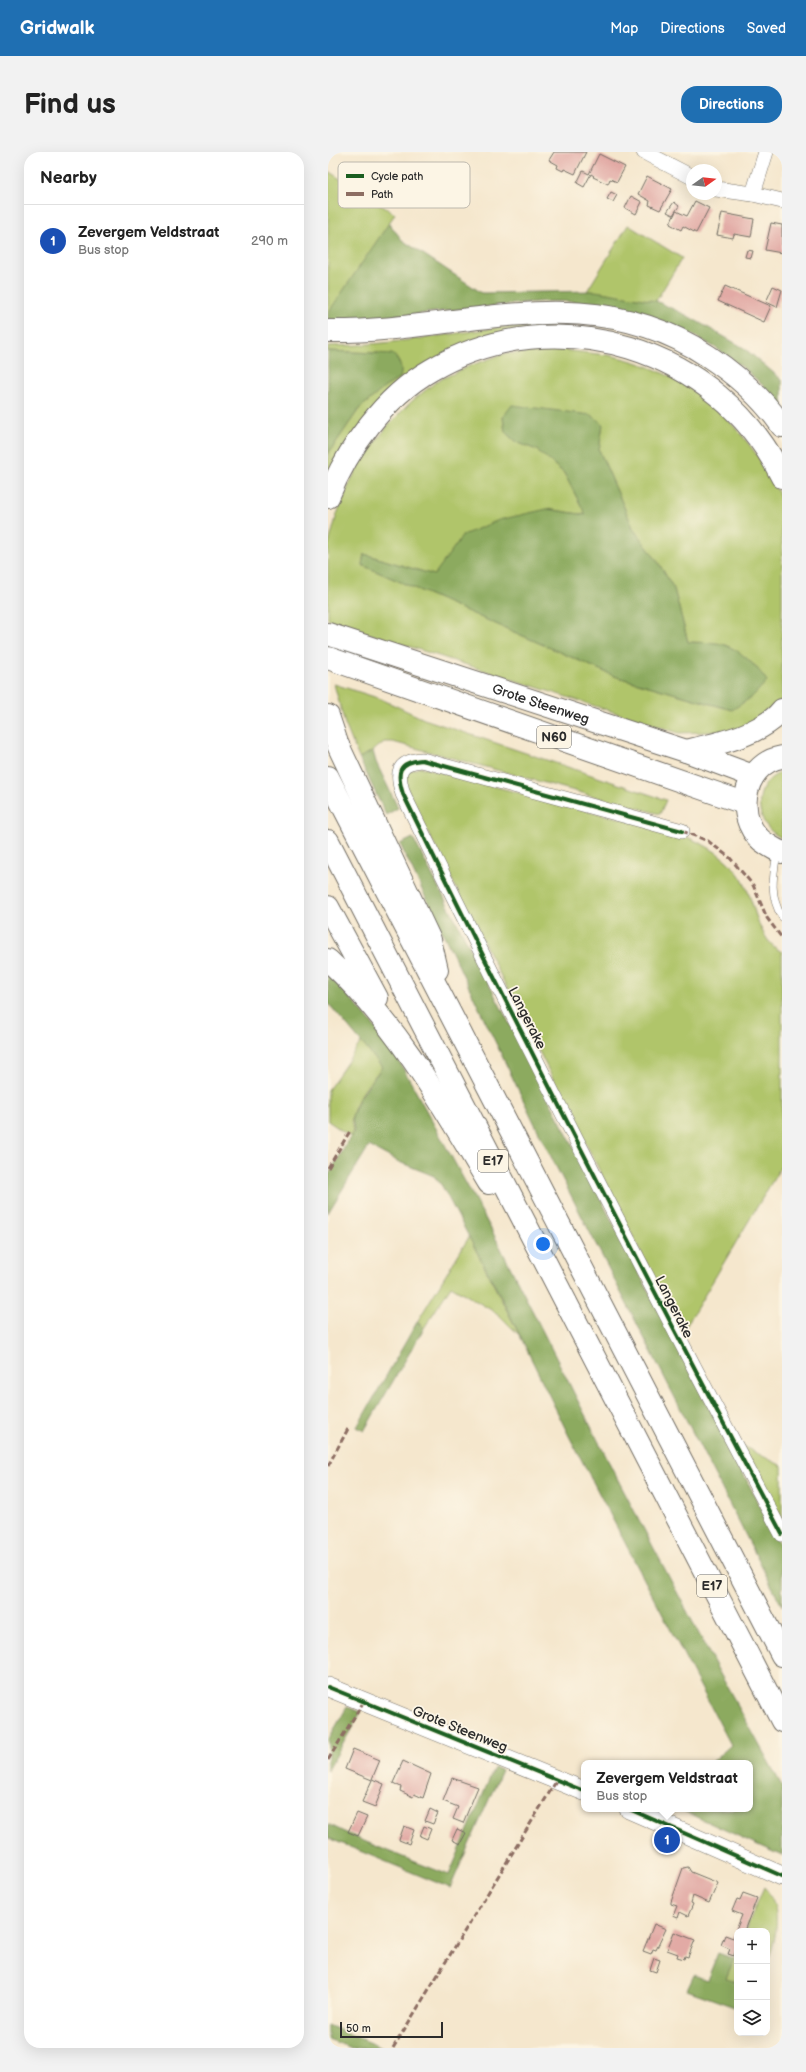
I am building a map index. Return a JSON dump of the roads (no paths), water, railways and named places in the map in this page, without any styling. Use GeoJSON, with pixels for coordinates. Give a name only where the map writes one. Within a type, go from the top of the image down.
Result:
{"type":"FeatureCollection","features":[{"type":"Feature","properties":{"kind":"highway"},"geometry":{"type":"LineString","coordinates":[[328,331],[404,327],[537,312],[571,312],[615,317],[671,335],[695,347],[732,372],[757,394],[782,426]]}},
{"type":"Feature","properties":{"kind":"highway"},"geometry":{"type":"LineString","coordinates":[[328,497],[334,481],[368,428],[407,387],[430,370],[487,345],[522,339],[557,337],[593,340],[639,351],[673,364],[720,396],[741,416],[759,439],[782,477]]}},
{"type":"Feature","properties":{"kind":"highway","name":"Grote Steenweg"},"geometry":{"type":"LineString","coordinates":[[338,637],[686,751],[753,776]]}},
{"type":"Feature","properties":{"kind":"highway","name":"Grote Steenweg"},"geometry":{"type":"LineString","coordinates":[[328,658],[744,803]]}},
{"type":"Feature","properties":{"kind":"highway"},"geometry":{"type":"LineString","coordinates":[[686,751],[719,743],[752,732],[778,715],[782,710]]}},
{"type":"Feature","properties":{"kind":"highway"},"geometry":{"type":"LineString","coordinates":[[328,716],[337,743],[430,940],[443,999]]}},
{"type":"Feature","properties":{"kind":"highway"},"geometry":{"type":"LineString","coordinates":[[780,851],[760,840],[748,823],[744,803],[753,776],[764,765],[782,757]]}},
{"type":"Feature","properties":{"kind":"highway","name":"E17"},"geometry":{"type":"LineString","coordinates":[[328,777],[782,1655]]}},
{"type":"Feature","properties":{"kind":"highway","name":"E17"},"geometry":{"type":"LineString","coordinates":[[328,840],[782,1721]]}},
{"type":"Feature","properties":{"kind":"highway"},"geometry":{"type":"LineString","coordinates":[[328,907],[400,1041]]}},
{"type":"Feature","properties":{"kind":"highway"},"geometry":{"type":"LineString","coordinates":[[328,960],[348,978],[400,1041],[431,1085],[485,1176],[539,1278],[658,1480]]}},
{"type":"Feature","properties":{"kind":"street"},"geometry":{"type":"LineString","coordinates":[[644,152],[686,174]]}},
{"type":"Feature","properties":{"kind":"street"},"geometry":{"type":"LineString","coordinates":[[753,194],[766,152]]}},
{"type":"Feature","properties":{"kind":"street"},"geometry":{"type":"LineString","coordinates":[[722,190],[753,194],[782,201]]}},
{"type":"Feature","properties":{"kind":"street","name":"Langerake"},"geometry":{"type":"LineString","coordinates":[[682,831],[422,760],[410,761],[403,765],[400,771],[399,781],[403,794],[488,966],[668,1320],[782,1534]]}},
{"type":"Feature","properties":{"kind":"street","name":"Grote Steenweg"},"geometry":{"type":"LineString","coordinates":[[328,1687],[581,1790]]}},
{"type":"Feature","properties":{"kind":"street"},"geometry":{"type":"LineString","coordinates":[[636,1812],[782,1876]]}},
{"type":"Feature","properties":{"kind":"lane"},"geometry":{"type":"LineString","coordinates":[[780,851],[772,884],[773,897],[782,917]]}},
{"type":"Feature","properties":{"kind":"place","name":"Zevergem Veldstraat"},"geometry":{"type":"Point","coordinates":[667,1840]}}]}
